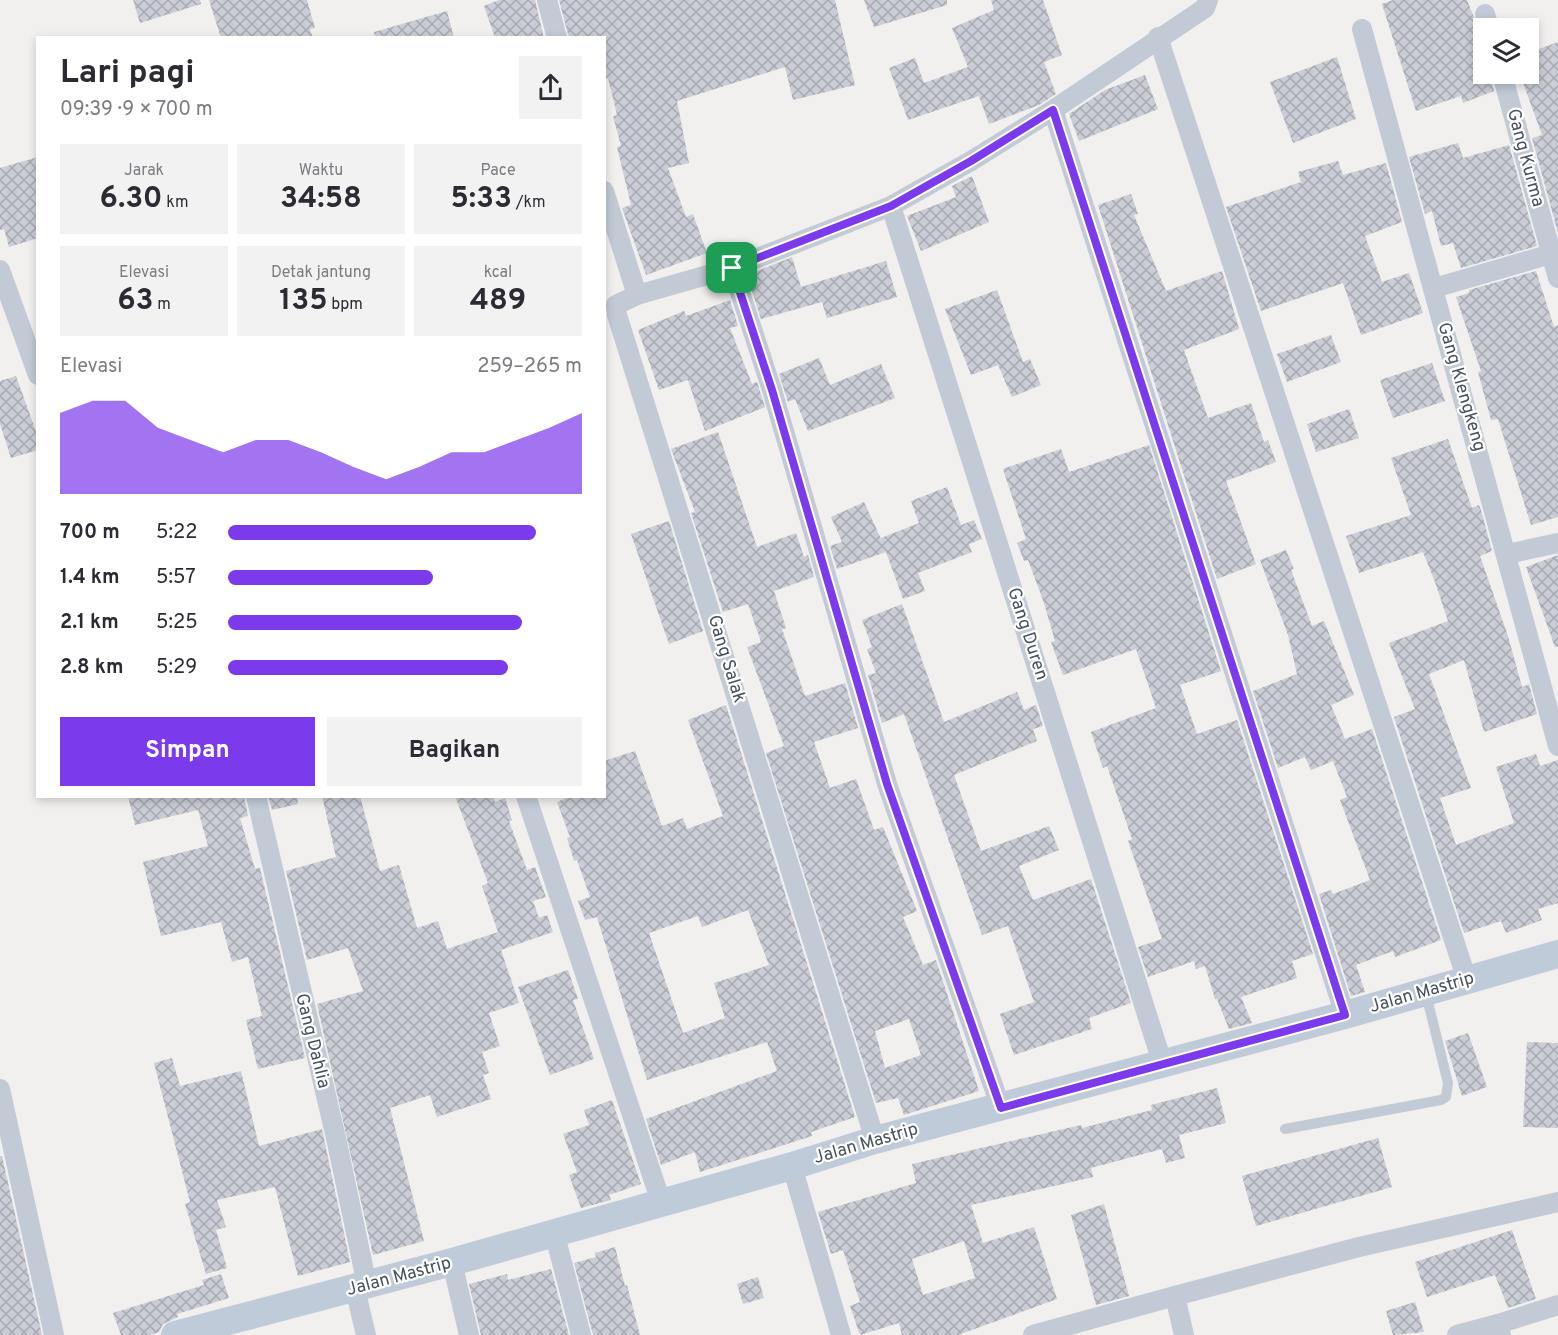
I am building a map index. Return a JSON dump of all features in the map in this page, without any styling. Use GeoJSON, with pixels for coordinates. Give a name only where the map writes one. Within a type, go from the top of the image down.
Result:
{"type":"FeatureCollection","features":[{"type":"Feature","properties":{"kind":"main road","name":"Jalan Mastrip"},"geometry":{"type":"LineString","coordinates":[[175,1335],[452,1262],[792,1166],[875,1140],[1345,1015],[1558,954]]}},
{"type":"Feature","properties":{"kind":"street"},"geometry":{"type":"LineString","coordinates":[[547,0],[556,36]]}},
{"type":"Feature","properties":{"kind":"street"},"geometry":{"type":"LineString","coordinates":[[606,196],[637,295],[732,268],[891,206],[971,161],[1053,110],[1158,37],[1205,8],[1208,0]]}},
{"type":"Feature","properties":{"kind":"street","name":"Gang Klengkeng"},"geometry":{"type":"LineString","coordinates":[[1362,28],[1558,746]]}},
{"type":"Feature","properties":{"kind":"street"},"geometry":{"type":"LineString","coordinates":[[1158,37],[1467,980]]}},
{"type":"Feature","properties":{"kind":"street","name":"Gang Kurma"},"geometry":{"type":"LineString","coordinates":[[1505,84],[1558,278]]}},
{"type":"Feature","properties":{"kind":"street"},"geometry":{"type":"LineString","coordinates":[[1053,110],[1345,1015]]}},
{"type":"Feature","properties":{"kind":"street","name":"Gang Duren"},"geometry":{"type":"LineString","coordinates":[[891,206],[1162,1062]]}},
{"type":"Feature","properties":{"kind":"street"},"geometry":{"type":"LineString","coordinates":[[1434,288],[1551,254]]}},
{"type":"Feature","properties":{"kind":"street"},"geometry":{"type":"LineString","coordinates":[[732,268],[772,390],[887,784],[1001,1108]]}},
{"type":"Feature","properties":{"kind":"street"},"geometry":{"type":"LineString","coordinates":[[0,270],[36,369]]}},
{"type":"Feature","properties":{"kind":"street","name":"Gang Salak"},"geometry":{"type":"LineString","coordinates":[[637,295],[616,305],[617,315],[875,1140]]}},
{"type":"Feature","properties":{"kind":"street"},"geometry":{"type":"LineString","coordinates":[[1507,554],[1558,543]]}},
{"type":"Feature","properties":{"kind":"street","name":"Gang Dahlia"},"geometry":{"type":"LineString","coordinates":[[256,798],[336,1138],[361,1287],[366,1335]]}},
{"type":"Feature","properties":{"kind":"street"},"geometry":{"type":"LineString","coordinates":[[527,798],[661,1202]]}},
{"type":"Feature","properties":{"kind":"street"},"geometry":{"type":"LineString","coordinates":[[0,1089],[54,1335]]}},
{"type":"Feature","properties":{"kind":"street"},"geometry":{"type":"LineString","coordinates":[[792,1166],[841,1335]]}},
{"type":"Feature","properties":{"kind":"street"},"geometry":{"type":"LineString","coordinates":[[1033,1335],[1156,1299],[1175,1296],[1359,1247],[1558,1202]]}},
{"type":"Feature","properties":{"kind":"street"},"geometry":{"type":"LineString","coordinates":[[554,1232],[581,1335]]}},
{"type":"Feature","properties":{"kind":"street"},"geometry":{"type":"LineString","coordinates":[[452,1262],[469,1335]]}},
{"type":"Feature","properties":{"kind":"street"},"geometry":{"type":"LineString","coordinates":[[1175,1296],[1184,1335]]}},
{"type":"Feature","properties":{"kind":"street"},"geometry":{"type":"LineString","coordinates":[[1457,1335],[1499,1330],[1558,1305]]}},
{"type":"Feature","properties":{"kind":"lane"},"geometry":{"type":"LineString","coordinates":[[1285,1129],[1441,1100],[1446,1096],[1448,1083],[1425,992]]}},
{"type":"Feature","properties":{"kind":"building"},"geometry":{"type":"Polygon","coordinates":[[[133,0],[200,0],[201,4],[140,23],[133,0]]]}},
{"type":"Feature","properties":{"kind":"building"},"geometry":{"type":"Polygon","coordinates":[[[209,0],[307,0],[315,28],[310,29],[312,36],[220,36],[209,0]]]}},
{"type":"Feature","properties":{"kind":"building"},"geometry":{"type":"Polygon","coordinates":[[[499,0],[535,0],[544,36],[494,36],[484,6],[499,0]]]}},
{"type":"Feature","properties":{"kind":"building"},"geometry":{"type":"Polygon","coordinates":[[[559,0],[835,0],[855,85],[793,100],[785,67],[677,101],[689,163],[668,168],[686,217],[693,214],[707,253],[646,275],[622,208],[631,205],[617,147],[621,146],[613,116],[617,115],[608,78],[606,78],[606,36],[568,36],[559,0]]]}},
{"type":"Feature","properties":{"kind":"building"},"geometry":{"type":"Polygon","coordinates":[[[864,0],[947,0],[947,5],[874,27],[864,0]]]}},
{"type":"Feature","properties":{"kind":"building"},"geometry":{"type":"Polygon","coordinates":[[[991,0],[1043,0],[1062,55],[1044,62],[1056,94],[1039,105],[989,124],[979,96],[908,120],[889,68],[915,58],[924,83],[968,67],[952,28],[994,10],[991,0]]]}},
{"type":"Feature","properties":{"kind":"building"},"geometry":{"type":"Polygon","coordinates":[[[1393,0],[1467,0],[1474,18],[1473,84],[1492,84],[1494,91],[1463,103],[1461,96],[1416,111],[1382,4],[1393,0]]]}},
{"type":"Feature","properties":{"kind":"building"},"geometry":{"type":"Polygon","coordinates":[[[447,11],[453,36],[375,36],[374,32],[447,11]]]}},
{"type":"Feature","properties":{"kind":"building"},"geometry":{"type":"Polygon","coordinates":[[[1558,42],[1558,233],[1532,138],[1542,135],[1523,84],[1539,84],[1539,49],[1558,42]]]}},
{"type":"Feature","properties":{"kind":"building"},"geometry":{"type":"Polygon","coordinates":[[[1337,57],[1356,119],[1293,143],[1270,82],[1337,57]]]}},
{"type":"Feature","properties":{"kind":"building"},"geometry":{"type":"Polygon","coordinates":[[[1145,75],[1158,109],[1079,141],[1069,114],[1105,90],[1145,75]]]}},
{"type":"Feature","properties":{"kind":"building"},"geometry":{"type":"Polygon","coordinates":[[[1458,143],[1463,158],[1509,145],[1537,246],[1461,268],[1453,243],[1441,246],[1432,211],[1425,214],[1409,157],[1458,143]]]}},
{"type":"Feature","properties":{"kind":"building"},"geometry":{"type":"Polygon","coordinates":[[[36,158],[36,239],[9,247],[4,229],[0,230],[0,168],[36,158]]]}},
{"type":"Feature","properties":{"kind":"building"},"geometry":{"type":"Polygon","coordinates":[[[1338,161],[1343,175],[1386,163],[1402,222],[1365,236],[1382,282],[1409,273],[1423,313],[1361,335],[1343,283],[1261,311],[1226,207],[1301,182],[1298,172],[1338,161]]]}},
{"type":"Feature","properties":{"kind":"building"},"geometry":{"type":"Polygon","coordinates":[[[972,176],[989,222],[921,251],[907,216],[956,197],[952,186],[972,176]]]}},
{"type":"Feature","properties":{"kind":"building"},"geometry":{"type":"Polygon","coordinates":[[[1131,194],[1138,214],[1134,215],[1166,291],[1222,271],[1239,329],[1184,350],[1208,418],[1251,403],[1264,442],[1268,440],[1276,462],[1226,481],[1256,564],[1217,579],[1098,205],[1131,194]]]}},
{"type":"Feature","properties":{"kind":"building"},"geometry":{"type":"Polygon","coordinates":[[[792,257],[801,287],[886,261],[897,297],[827,318],[822,302],[761,319],[747,275],[792,257]]]}},
{"type":"Feature","properties":{"kind":"building"},"geometry":{"type":"Polygon","coordinates":[[[1536,271],[1554,327],[1558,325],[1558,517],[1531,525],[1498,419],[1491,420],[1478,372],[1481,371],[1456,297],[1469,293],[1469,290],[1536,271]]]}},
{"type":"Feature","properties":{"kind":"building"},"geometry":{"type":"Polygon","coordinates":[[[997,290],[1023,362],[1030,359],[1041,385],[1012,397],[998,365],[971,375],[945,309],[997,290]]]}},
{"type":"Feature","properties":{"kind":"building"},"geometry":{"type":"Polygon","coordinates":[[[730,300],[738,326],[730,328],[752,384],[757,382],[765,407],[705,431],[688,380],[659,390],[638,330],[684,311],[686,316],[730,300]]]}},
{"type":"Feature","properties":{"kind":"building"},"geometry":{"type":"Polygon","coordinates":[[[1331,335],[1341,362],[1287,382],[1277,354],[1331,335]]]}},
{"type":"Feature","properties":{"kind":"building"},"geometry":{"type":"Polygon","coordinates":[[[819,358],[830,385],[881,364],[895,398],[808,431],[795,399],[788,402],[779,374],[819,358]]]}},
{"type":"Feature","properties":{"kind":"building"},"geometry":{"type":"Polygon","coordinates":[[[1432,363],[1445,401],[1393,418],[1380,380],[1432,363]]]}},
{"type":"Feature","properties":{"kind":"building"},"geometry":{"type":"Polygon","coordinates":[[[16,376],[36,431],[36,451],[11,458],[0,424],[0,381],[16,376]]]}},
{"type":"Feature","properties":{"kind":"building"},"geometry":{"type":"Polygon","coordinates":[[[1349,409],[1359,438],[1316,452],[1307,424],[1349,409]]]}},
{"type":"Feature","properties":{"kind":"building"},"geometry":{"type":"Polygon","coordinates":[[[718,432],[757,547],[796,533],[804,557],[808,555],[814,577],[774,591],[786,628],[782,629],[805,696],[845,683],[858,728],[814,742],[830,788],[856,779],[874,830],[883,827],[917,911],[903,917],[923,965],[936,960],[979,1091],[904,1115],[898,1098],[876,1103],[766,753],[784,746],[747,647],[761,642],[748,604],[723,612],[691,513],[695,512],[671,449],[718,432]],[[909,1019],[875,1031],[885,1068],[921,1055],[909,1019]]]}},
{"type":"Feature","properties":{"kind":"building"},"geometry":{"type":"Polygon","coordinates":[[[1448,439],[1472,508],[1479,505],[1481,510],[1492,551],[1480,556],[1508,636],[1522,687],[1529,684],[1537,714],[1484,732],[1464,660],[1429,674],[1471,788],[1440,798],[1456,845],[1514,823],[1496,767],[1536,754],[1540,766],[1558,760],[1558,903],[1538,909],[1542,920],[1506,933],[1501,921],[1464,933],[1394,717],[1415,709],[1389,643],[1448,621],[1423,552],[1359,573],[1346,536],[1411,515],[1391,458],[1448,439]]]}},
{"type":"Feature","properties":{"kind":"building"},"geometry":{"type":"Polygon","coordinates":[[[1149,445],[1221,671],[1180,685],[1197,734],[1237,720],[1313,954],[1292,961],[1297,978],[1241,997],[1252,1023],[1229,1029],[1217,999],[1215,999],[1205,966],[1196,969],[1194,961],[1148,977],[1138,947],[1162,939],[1128,841],[1132,839],[1107,766],[1103,768],[1091,732],[1156,708],[1136,649],[1063,675],[1051,642],[1055,641],[1044,603],[1028,560],[1024,561],[1017,543],[1026,539],[1003,469],[1061,449],[1069,472],[1149,445]]]}},
{"type":"Feature","properties":{"kind":"building"},"geometry":{"type":"Polygon","coordinates":[[[947,487],[961,525],[974,520],[982,539],[969,544],[972,552],[918,573],[925,591],[903,599],[886,552],[837,569],[830,546],[842,542],[831,517],[864,502],[883,543],[881,538],[919,523],[911,501],[947,487]]]}},
{"type":"Feature","properties":{"kind":"building"},"geometry":{"type":"Polygon","coordinates":[[[669,521],[703,631],[669,644],[631,534],[669,521]]]}},
{"type":"Feature","properties":{"kind":"building"},"geometry":{"type":"Polygon","coordinates":[[[1286,550],[1312,626],[1324,621],[1354,695],[1331,705],[1345,739],[1372,729],[1441,940],[1395,957],[1393,951],[1356,965],[1365,992],[1351,996],[1319,894],[1331,890],[1333,894],[1370,880],[1340,800],[1347,797],[1333,761],[1311,770],[1305,757],[1278,768],[1253,691],[1297,674],[1288,635],[1260,560],[1286,550]]]}},
{"type":"Feature","properties":{"kind":"building"},"geometry":{"type":"Polygon","coordinates":[[[1558,555],[1558,647],[1555,647],[1526,567],[1558,555]]]}},
{"type":"Feature","properties":{"kind":"building"},"geometry":{"type":"Polygon","coordinates":[[[902,604],[944,722],[1017,692],[1024,710],[1036,705],[1043,726],[1033,729],[1037,741],[954,775],[981,851],[1049,826],[1059,850],[1019,866],[1033,900],[1091,879],[1131,1003],[1089,1018],[1092,1029],[1014,1055],[1000,1014],[1034,1002],[1008,926],[982,935],[904,714],[882,723],[868,675],[876,673],[867,649],[872,647],[862,620],[902,604]]]}},
{"type":"Feature","properties":{"kind":"building"},"geometry":{"type":"Polygon","coordinates":[[[726,705],[855,1117],[811,1132],[812,1136],[700,1172],[695,1152],[661,1165],[646,1119],[777,1071],[767,1042],[647,1080],[597,917],[585,920],[578,901],[590,897],[577,860],[574,861],[567,838],[570,837],[557,802],[566,798],[606,798],[606,760],[635,751],[662,826],[683,818],[687,829],[723,816],[688,720],[726,705]],[[748,910],[702,927],[698,916],[649,933],[683,1033],[725,1018],[714,983],[769,965],[748,910]]]}},
{"type":"Feature","properties":{"kind":"building"},"geometry":{"type":"Polygon","coordinates":[[[128,798],[244,798],[248,816],[240,818],[255,869],[260,868],[305,1058],[258,1069],[246,1020],[262,1016],[248,957],[232,962],[221,922],[161,936],[143,862],[208,846],[198,810],[135,825],[128,798]]]}},
{"type":"Feature","properties":{"kind":"building"},"geometry":{"type":"Polygon","coordinates":[[[269,798],[297,798],[298,804],[272,810],[269,798]]]}},
{"type":"Feature","properties":{"kind":"building"},"geometry":{"type":"Polygon","coordinates":[[[322,798],[361,798],[380,871],[399,865],[417,928],[438,921],[447,949],[498,932],[482,886],[488,883],[456,798],[494,798],[495,802],[505,798],[512,820],[509,821],[527,870],[535,867],[546,897],[533,901],[539,918],[547,915],[553,932],[501,950],[519,1003],[489,1013],[500,1046],[482,1052],[489,1073],[483,1075],[491,1099],[437,1117],[430,1095],[390,1108],[424,1241],[373,1255],[317,1004],[363,991],[348,948],[307,960],[286,871],[336,857],[322,798]]]}},
{"type":"Feature","properties":{"kind":"building"},"geometry":{"type":"Polygon","coordinates":[[[568,970],[578,999],[573,1000],[594,1059],[550,1075],[518,987],[568,970]]]}},
{"type":"Feature","properties":{"kind":"building"},"geometry":{"type":"Polygon","coordinates":[[[1468,1033],[1487,1087],[1462,1096],[1445,1041],[1468,1033]]]}},
{"type":"Feature","properties":{"kind":"building"},"geometry":{"type":"Polygon","coordinates":[[[1527,1042],[1558,1043],[1558,1128],[1523,1127],[1527,1042]]]}},
{"type":"Feature","properties":{"kind":"building"},"geometry":{"type":"Polygon","coordinates":[[[172,1058],[180,1086],[241,1071],[259,1146],[322,1129],[350,1262],[298,1276],[275,1187],[217,1200],[226,1227],[216,1230],[227,1268],[206,1274],[185,1204],[190,1202],[154,1063],[172,1058]]]}},
{"type":"Feature","properties":{"kind":"building"},"geometry":{"type":"Polygon","coordinates":[[[1217,1088],[1226,1123],[1179,1135],[1185,1158],[1166,1163],[1162,1149],[1091,1168],[1093,1177],[971,1205],[983,1243],[1034,1227],[1057,1299],[958,1335],[902,1335],[899,1323],[860,1335],[850,1306],[860,1302],[843,1250],[831,1254],[818,1212],[916,1183],[912,1164],[1081,1125],[1082,1128],[1152,1110],[1151,1105],[1217,1088]],[[964,1241],[912,1259],[923,1295],[975,1278],[964,1241]]]}},
{"type":"Feature","properties":{"kind":"building"},"geometry":{"type":"Polygon","coordinates":[[[612,1100],[641,1184],[609,1195],[611,1200],[581,1208],[569,1175],[577,1172],[563,1134],[589,1125],[584,1110],[612,1100]]]}},
{"type":"Feature","properties":{"kind":"building"},"geometry":{"type":"Polygon","coordinates":[[[1378,1138],[1392,1187],[1256,1226],[1242,1176],[1378,1138]]]}},
{"type":"Feature","properties":{"kind":"building"},"geometry":{"type":"Polygon","coordinates":[[[0,1156],[2,1156],[42,1335],[0,1335],[0,1156]]]}},
{"type":"Feature","properties":{"kind":"building"},"geometry":{"type":"Polygon","coordinates":[[[1104,1204],[1129,1296],[1096,1305],[1071,1215],[1104,1204]]]}},
{"type":"Feature","properties":{"kind":"building"},"geometry":{"type":"Polygon","coordinates":[[[1512,1230],[1536,1299],[1508,1308],[1495,1275],[1427,1297],[1415,1262],[1512,1230]]]}},
{"type":"Feature","properties":{"kind":"building"},"geometry":{"type":"Polygon","coordinates":[[[615,1247],[640,1335],[593,1335],[574,1263],[596,1257],[595,1253],[615,1247]]]}},
{"type":"Feature","properties":{"kind":"building"},"geometry":{"type":"Polygon","coordinates":[[[551,1269],[569,1335],[481,1335],[469,1284],[507,1274],[508,1280],[551,1269]]]}},
{"type":"Feature","properties":{"kind":"building"},"geometry":{"type":"Polygon","coordinates":[[[221,1274],[229,1298],[177,1314],[178,1317],[163,1324],[159,1332],[150,1335],[121,1335],[113,1313],[204,1285],[202,1280],[221,1274]]]}},
{"type":"Feature","properties":{"kind":"building"},"geometry":{"type":"Polygon","coordinates":[[[758,1277],[764,1298],[743,1304],[737,1284],[758,1277]]]}},
{"type":"Feature","properties":{"kind":"building"},"geometry":{"type":"Polygon","coordinates":[[[1415,1302],[1424,1332],[1393,1335],[1386,1311],[1415,1302]]]}},
{"type":"Feature","properties":{"kind":"route"},"geometry":{"type":"LineString","coordinates":[[1053,110],[1270,774],[1345,1015],[1162,1062],[1001,1108],[887,784],[772,390],[732,268],[891,206],[971,161],[1053,110]]}}]}
